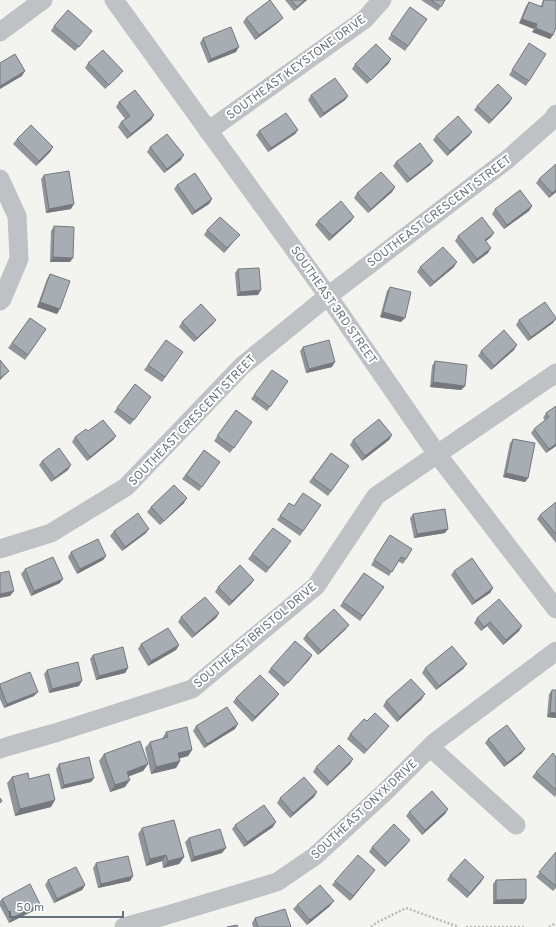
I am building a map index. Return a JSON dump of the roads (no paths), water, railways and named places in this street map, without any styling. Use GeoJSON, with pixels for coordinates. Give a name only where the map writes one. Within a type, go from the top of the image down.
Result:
{"type":"FeatureCollection","features":[{"type":"Feature","properties":{"kind":"street"},"geometry":{"type":"LineString","coordinates":[[0,32],[43,0]]}},
{"type":"Feature","properties":{"kind":"street","name":"SOUTHEAST 3RD STREET"},"geometry":{"type":"LineString","coordinates":[[114,0],[328,296],[437,454],[556,609]]}},
{"type":"Feature","properties":{"kind":"street","name":"SOUTHEAST KEYSTONE DRIVE"},"geometry":{"type":"LineString","coordinates":[[208,131],[365,19],[382,0]]}},
{"type":"Feature","properties":{"kind":"street","name":"SOUTHEAST CRESCENT STREET"},"geometry":{"type":"LineString","coordinates":[[0,549],[51,533],[126,487],[242,366],[328,296],[508,159],[552,120],[556,114]]}},
{"type":"Feature","properties":{"kind":"street"},"geometry":{"type":"LineString","coordinates":[[0,179],[17,216],[19,259],[0,301]]}},
{"type":"Feature","properties":{"kind":"street","name":"SOUTHEAST BRISTOL DRIVE"},"geometry":{"type":"LineString","coordinates":[[0,749],[192,689],[316,586],[376,496],[556,374]]}},
{"type":"Feature","properties":{"kind":"street","name":"SOUTHEAST ONYX DRIVE"},"geometry":{"type":"LineString","coordinates":[[124,927],[165,922],[277,882],[315,856],[386,791],[435,742],[556,651]]}},
{"type":"Feature","properties":{"kind":"street"},"geometry":{"type":"LineString","coordinates":[[430,747],[516,825]]}}]}
